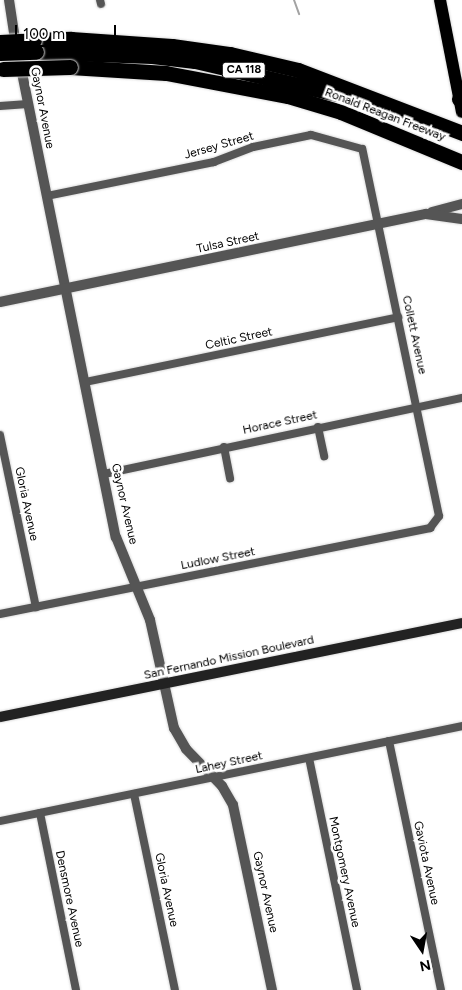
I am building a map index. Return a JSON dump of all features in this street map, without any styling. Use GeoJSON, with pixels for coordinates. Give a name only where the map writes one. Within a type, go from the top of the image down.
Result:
{"type":"FeatureCollection","features":[{"type":"Feature","properties":{"kind":"highway","name":"Ronald Reagan Freeway"},"geometry":{"type":"LineString","coordinates":[[0,42],[35,46],[71,39],[172,46],[230,54],[298,70],[442,129],[462,133]]}},
{"type":"Feature","properties":{"kind":"highway","name":"CA 118"},"geometry":{"type":"LineString","coordinates":[[0,53],[35,46]]}},
{"type":"Feature","properties":{"kind":"highway","name":"Ronald Reagan Freeway"},"geometry":{"type":"LineString","coordinates":[[2,70],[70,67],[166,73],[288,96],[341,112],[447,154],[462,162]]}},
{"type":"Feature","properties":{"kind":"highway","name":"CA 118"},"geometry":{"type":"LineString","coordinates":[[442,129],[462,144]]}},
{"type":"Feature","properties":{"kind":"main road"},"geometry":{"type":"LineString","coordinates":[[440,0],[461,103]]}},
{"type":"Feature","properties":{"kind":"main road","name":"San Fernando Mission Boulevard"},"geometry":{"type":"LineString","coordinates":[[0,717],[462,623]]}},
{"type":"Feature","properties":{"kind":"street","name":"Gaynor Avenue"},"geometry":{"type":"LineString","coordinates":[[9,0],[28,104],[120,550],[138,586],[150,620],[170,719],[181,742],[215,777],[228,795],[236,817],[272,990]]}},
{"type":"Feature","properties":{"kind":"street"},"geometry":{"type":"LineString","coordinates":[[0,106],[28,104]]}},
{"type":"Feature","properties":{"kind":"street","name":"Jersey Street"},"geometry":{"type":"LineString","coordinates":[[47,196],[214,162],[253,147],[311,135],[358,146],[365,154]]}},
{"type":"Feature","properties":{"kind":"street","name":"Collett Avenue"},"geometry":{"type":"LineString","coordinates":[[365,154],[440,510],[438,521]]}},
{"type":"Feature","properties":{"kind":"street"},"geometry":{"type":"LineString","coordinates":[[426,214],[462,204]]}},
{"type":"Feature","properties":{"kind":"street","name":"Tulsa Street"},"geometry":{"type":"LineString","coordinates":[[0,302],[426,214],[462,219]]}},
{"type":"Feature","properties":{"kind":"street","name":"Celtic Street"},"geometry":{"type":"LineString","coordinates":[[85,382],[398,317]]}},
{"type":"Feature","properties":{"kind":"street","name":"Horace Street"},"geometry":{"type":"LineString","coordinates":[[104,474],[318,427],[462,398]]}},
{"type":"Feature","properties":{"kind":"street"},"geometry":{"type":"LineString","coordinates":[[318,427],[324,456]]}},
{"type":"Feature","properties":{"kind":"street","name":"Gloria Avenue"},"geometry":{"type":"LineString","coordinates":[[0,435],[36,607]]}},
{"type":"Feature","properties":{"kind":"street"},"geometry":{"type":"LineString","coordinates":[[224,447],[230,478]]}},
{"type":"Feature","properties":{"kind":"street","name":"Ludlow Street"},"geometry":{"type":"LineString","coordinates":[[0,614],[430,528],[438,521]]}},
{"type":"Feature","properties":{"kind":"street","name":"Lahey Street"},"geometry":{"type":"LineString","coordinates":[[0,821],[462,726]]}},
{"type":"Feature","properties":{"kind":"street","name":"Gaviota Avenue"},"geometry":{"type":"LineString","coordinates":[[389,741],[441,990]]}},
{"type":"Feature","properties":{"kind":"street","name":"Montgomery Avenue"},"geometry":{"type":"LineString","coordinates":[[309,758],[357,990]]}},
{"type":"Feature","properties":{"kind":"street","name":"Gloria Avenue"},"geometry":{"type":"LineString","coordinates":[[134,794],[175,990]]}},
{"type":"Feature","properties":{"kind":"street","name":"Densmore Avenue"},"geometry":{"type":"LineString","coordinates":[[40,813],[76,990]]}},
{"type":"Feature","properties":{"kind":"waterway"},"geometry":{"type":"LineString","coordinates":[[294,0],[299,14]]}}]}
